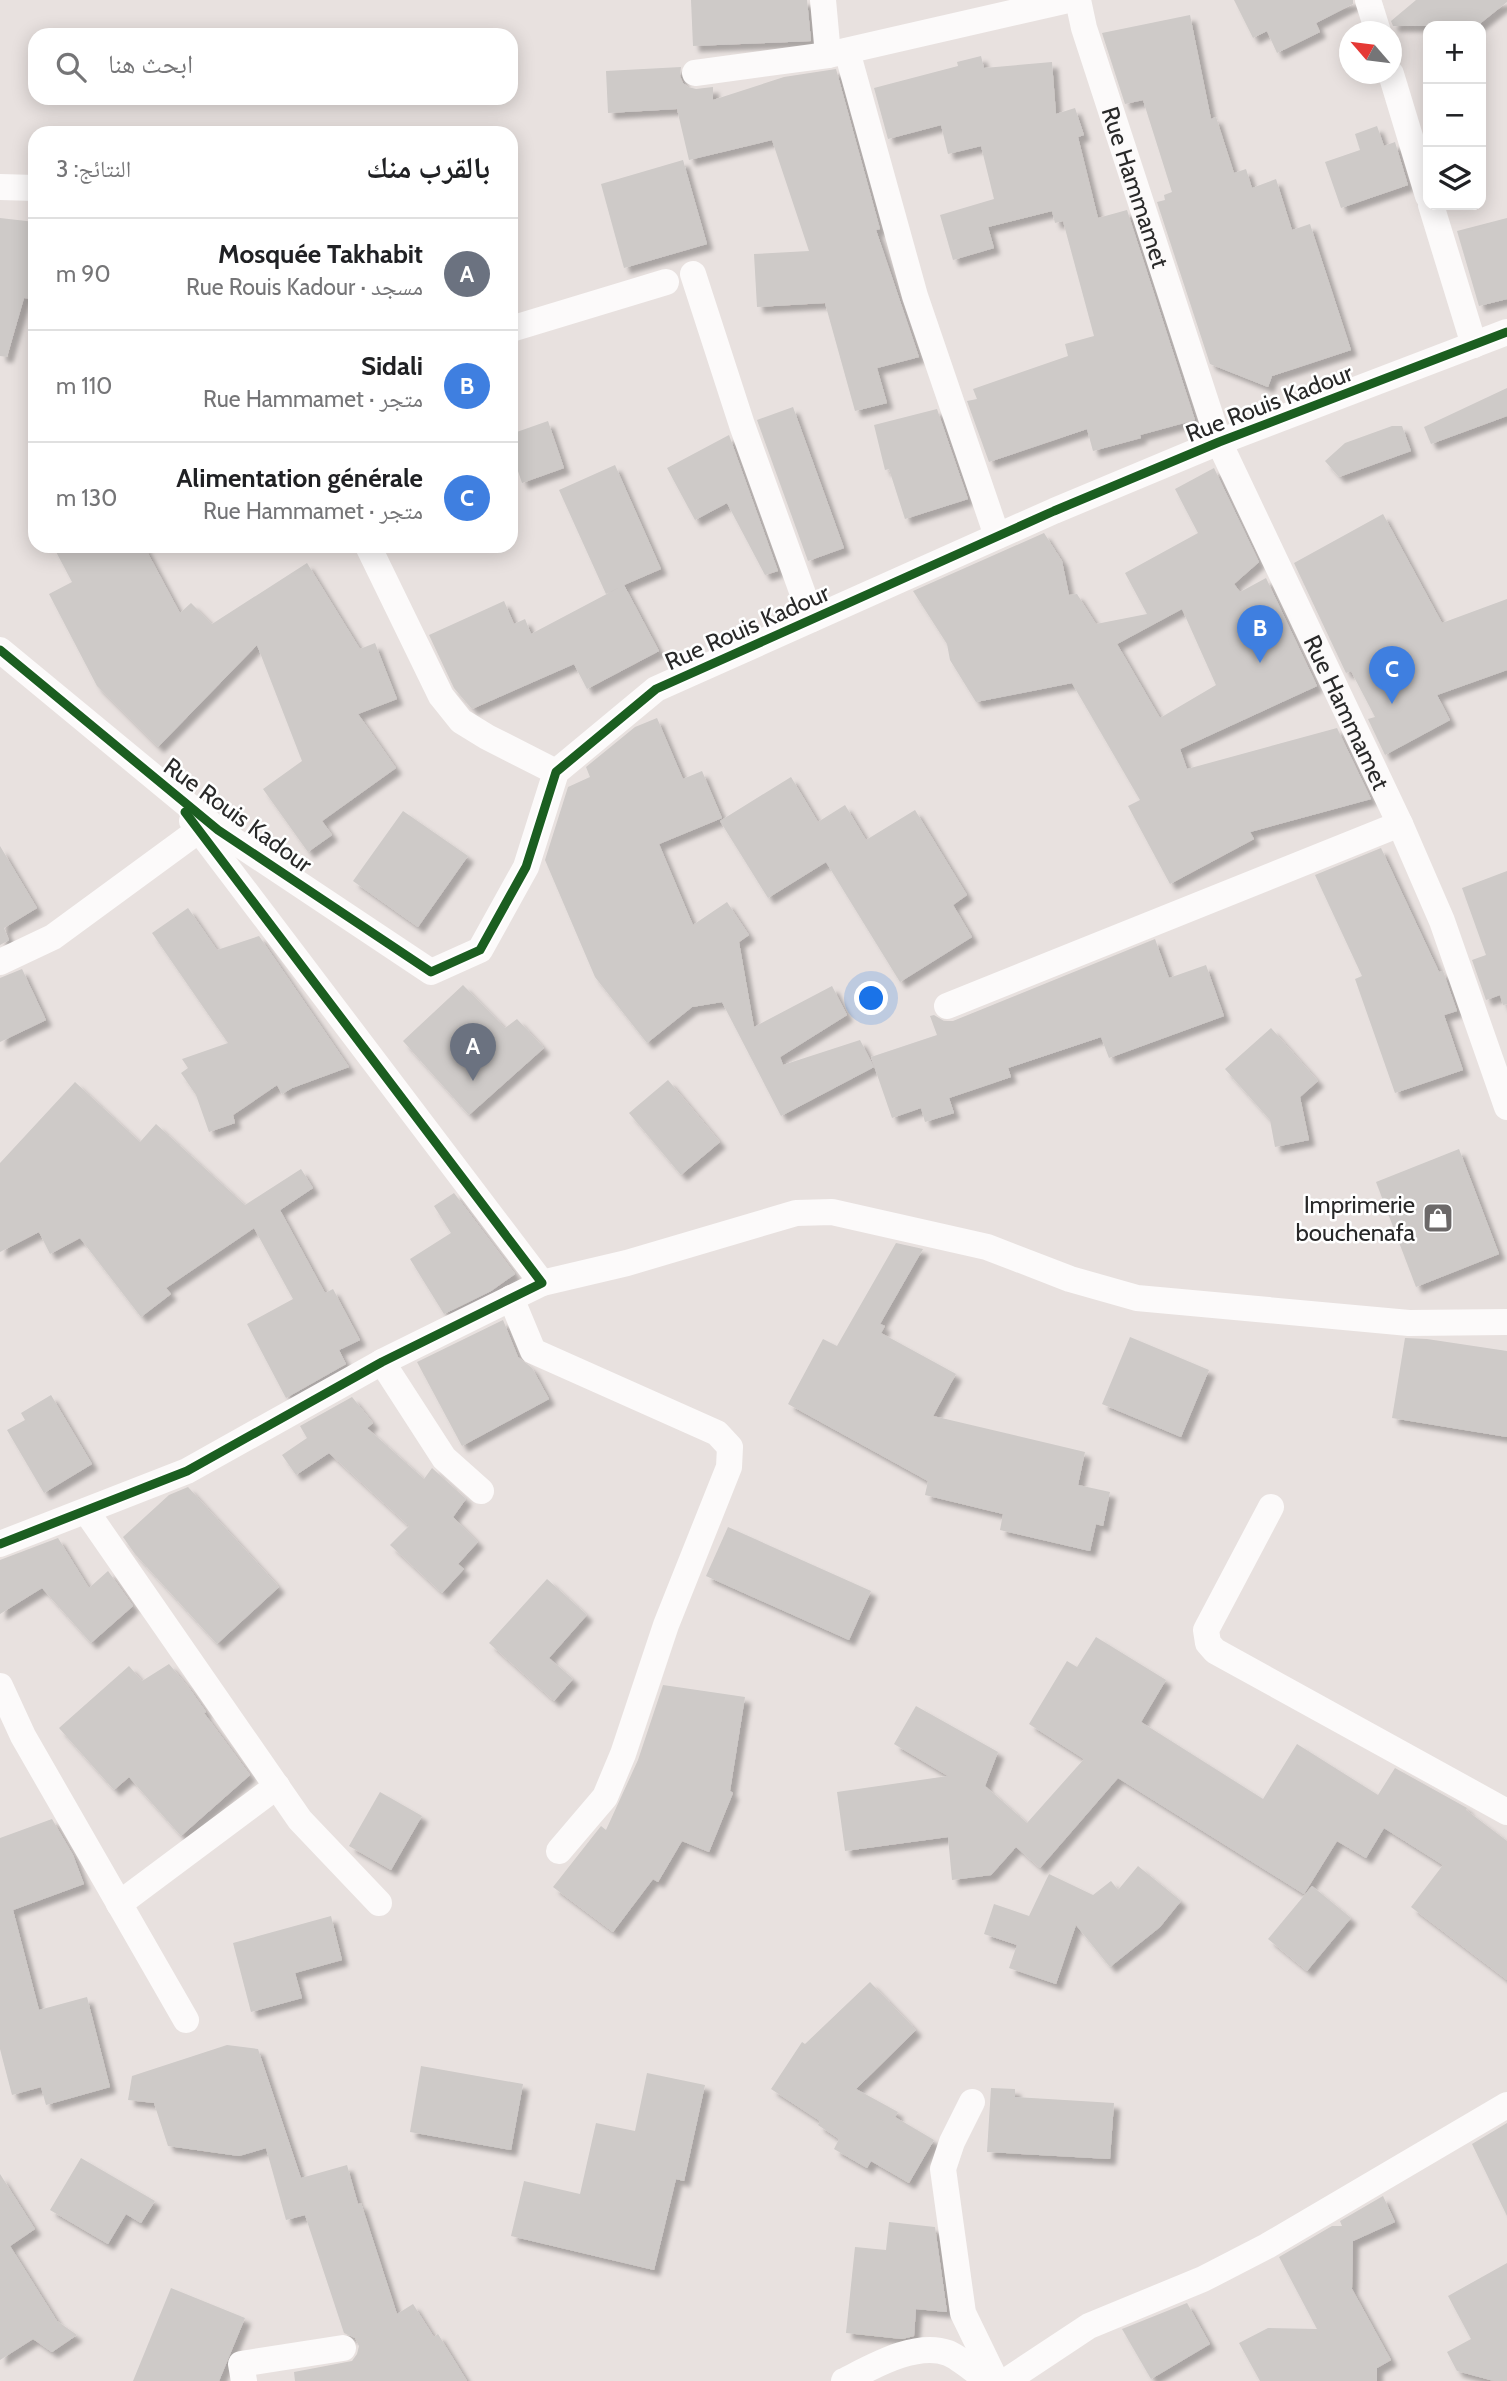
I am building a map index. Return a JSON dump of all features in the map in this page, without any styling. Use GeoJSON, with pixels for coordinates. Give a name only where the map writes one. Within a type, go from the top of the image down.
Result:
{"type":"FeatureCollection","features":[{"type":"Feature","properties":{"kind":"street"},"geometry":{"type":"LineString","coordinates":[[823,0],[837,53],[915,296],[997,536]]}},
{"type":"Feature","properties":{"kind":"street"},"geometry":{"type":"LineString","coordinates":[[695,73],[837,53],[1068,0]]}},
{"type":"Feature","properties":{"kind":"street","name":"Rue Hammamet"},"geometry":{"type":"LineString","coordinates":[[1078,0],[1084,28],[1219,442],[1400,824],[1442,921],[1507,1107]]}},
{"type":"Feature","properties":{"kind":"street"},"geometry":{"type":"LineString","coordinates":[[1368,0],[1375,21]]}},
{"type":"Feature","properties":{"kind":"street"},"geometry":{"type":"LineString","coordinates":[[1394,84],[1423,180]]}},
{"type":"Feature","properties":{"kind":"street"},"geometry":{"type":"LineString","coordinates":[[0,187],[28,188]]}},
{"type":"Feature","properties":{"kind":"street"},"geometry":{"type":"LineString","coordinates":[[1433,210],[1474,345]]}},
{"type":"Feature","properties":{"kind":"street"},"geometry":{"type":"LineString","coordinates":[[692,274],[742,425],[812,620]]}},
{"type":"Feature","properties":{"kind":"street"},"geometry":{"type":"LineString","coordinates":[[518,327],[666,282]]}},
{"type":"Feature","properties":{"kind":"street","name":"Rue Rouis Kadour"},"geometry":{"type":"LineString","coordinates":[[0,650],[218,830],[431,972],[480,950],[526,867],[556,772],[656,689],[997,536],[1219,442],[1507,332]]}},
{"type":"Feature","properties":{"kind":"street"},"geometry":{"type":"LineString","coordinates":[[371,553],[441,696],[461,721],[556,772]]}},
{"type":"Feature","properties":{"kind":"street"},"geometry":{"type":"LineString","coordinates":[[166,788],[542,1283]]}},
{"type":"Feature","properties":{"kind":"street"},"geometry":{"type":"LineString","coordinates":[[947,1006],[1400,824]]}},
{"type":"Feature","properties":{"kind":"street"},"geometry":{"type":"LineString","coordinates":[[0,962],[53,937],[199,830]]}},
{"type":"Feature","properties":{"kind":"street"},"geometry":{"type":"LineString","coordinates":[[0,1544],[187,1471],[382,1362],[542,1283],[627,1263],[796,1213],[832,1212],[988,1247],[1070,1279],[1137,1298],[1409,1323],[1507,1322]]}},
{"type":"Feature","properties":{"kind":"street"},"geometry":{"type":"LineString","coordinates":[[511,1298],[534,1351],[717,1433],[730,1447],[729,1467],[666,1625],[606,1797],[559,1851]]}},
{"type":"Feature","properties":{"kind":"street"},"geometry":{"type":"LineString","coordinates":[[382,1362],[444,1458],[481,1491]]}},
{"type":"Feature","properties":{"kind":"street"},"geometry":{"type":"LineString","coordinates":[[1271,1507],[1206,1630],[1208,1643],[1215,1651],[1507,1812]]}},
{"type":"Feature","properties":{"kind":"street"},"geometry":{"type":"LineString","coordinates":[[86,1511],[300,1820],[379,1903]]}},
{"type":"Feature","properties":{"kind":"street"},"geometry":{"type":"LineString","coordinates":[[0,1686],[23,1736],[186,2020]]}},
{"type":"Feature","properties":{"kind":"street"},"geometry":{"type":"LineString","coordinates":[[119,1904],[278,1786]]}},
{"type":"Feature","properties":{"kind":"street"},"geometry":{"type":"LineString","coordinates":[[972,2102],[952,2142],[943,2169],[963,2313],[996,2381]]}},
{"type":"Feature","properties":{"kind":"street"},"geometry":{"type":"LineString","coordinates":[[1006,2381],[1089,2326],[1203,2279],[1267,2246],[1507,2105]]}},
{"type":"Feature","properties":{"kind":"street"},"geometry":{"type":"LineString","coordinates":[[244,2381],[241,2364],[343,2348]]}},
{"type":"Feature","properties":{"kind":"street"},"geometry":{"type":"LineString","coordinates":[[845,2381],[887,2359],[924,2350],[949,2353],[989,2381]]}},
{"type":"Feature","properties":{"kind":"building"},"geometry":{"type":"Polygon","coordinates":[[[691,0],[807,0],[811,41],[693,46],[691,0]]]}},
{"type":"Feature","properties":{"kind":"building"},"geometry":{"type":"Polygon","coordinates":[[[1234,0],[1353,0],[1353,4],[1316,23],[1320,32],[1277,53],[1267,31],[1253,38],[1234,0]]]}},
{"type":"Feature","properties":{"kind":"building"},"geometry":{"type":"Polygon","coordinates":[[[1416,0],[1507,0],[1483,21],[1423,21],[1423,26],[1402,26],[1402,21],[1391,21],[1416,0]]]}},
{"type":"Feature","properties":{"kind":"building"},"geometry":{"type":"Polygon","coordinates":[[[1190,15],[1211,119],[1216,117],[1234,173],[1246,169],[1252,188],[1276,179],[1292,230],[1310,224],[1351,350],[1272,376],[1268,387],[1210,364],[1157,202],[1165,200],[1164,195],[1172,192],[1143,100],[1125,104],[1102,33],[1190,15]]]}},
{"type":"Feature","properties":{"kind":"building"},"geometry":{"type":"Polygon","coordinates":[[[981,56],[984,68],[1052,62],[1056,114],[1075,108],[1084,135],[1078,137],[1098,218],[1127,210],[1195,420],[1093,451],[1087,429],[989,462],[967,401],[977,399],[973,389],[1068,356],[1065,344],[1094,336],[1063,221],[1055,223],[1052,211],[988,227],[994,248],[953,260],[940,215],[994,199],[981,146],[948,154],[941,125],[888,139],[874,88],[958,66],[957,62],[981,56]]]}},
{"type":"Feature","properties":{"kind":"building"},"geometry":{"type":"Polygon","coordinates":[[[681,67],[680,76],[683,83],[696,89],[713,87],[713,100],[784,77],[836,69],[880,229],[876,230],[919,357],[877,368],[887,403],[855,411],[825,303],[757,307],[754,254],[809,251],[772,140],[689,160],[677,109],[608,113],[606,71],[681,67]]]}},
{"type":"Feature","properties":{"kind":"building"},"geometry":{"type":"Polygon","coordinates":[[[1377,126],[1384,146],[1395,142],[1408,185],[1341,208],[1325,162],[1360,150],[1355,134],[1377,126]]]}},
{"type":"Feature","properties":{"kind":"building"},"geometry":{"type":"Polygon","coordinates":[[[683,160],[707,244],[624,268],[601,184],[683,160]]]}},
{"type":"Feature","properties":{"kind":"building"},"geometry":{"type":"Polygon","coordinates":[[[0,218],[28,221],[28,298],[24,298],[7,357],[0,356],[0,218]]]}},
{"type":"Feature","properties":{"kind":"building"},"geometry":{"type":"Polygon","coordinates":[[[1507,218],[1507,299],[1479,306],[1457,231],[1507,218]]]}},
{"type":"Feature","properties":{"kind":"building"},"geometry":{"type":"Polygon","coordinates":[[[1507,388],[1507,416],[1431,444],[1424,427],[1507,388]]]}},
{"type":"Feature","properties":{"kind":"building"},"geometry":{"type":"Polygon","coordinates":[[[793,407],[844,548],[808,561],[757,420],[793,407]]]}},
{"type":"Feature","properties":{"kind":"building"},"geometry":{"type":"Polygon","coordinates":[[[937,409],[968,499],[905,519],[889,469],[885,470],[874,425],[937,409]]]}},
{"type":"Feature","properties":{"kind":"building"},"geometry":{"type":"Polygon","coordinates":[[[548,421],[564,468],[522,483],[518,471],[518,432],[548,421]]]}},
{"type":"Feature","properties":{"kind":"building"},"geometry":{"type":"Polygon","coordinates":[[[1392,426],[1402,426],[1411,451],[1339,477],[1325,461],[1345,443],[1392,426]]]}},
{"type":"Feature","properties":{"kind":"building"},"geometry":{"type":"Polygon","coordinates":[[[729,435],[778,571],[765,575],[727,503],[695,520],[667,468],[729,435]]]}},
{"type":"Feature","properties":{"kind":"building"},"geometry":{"type":"Polygon","coordinates":[[[615,465],[661,569],[624,585],[659,651],[587,689],[574,664],[472,709],[454,688],[429,635],[504,601],[514,624],[525,619],[531,634],[620,587],[606,594],[559,490],[615,465]]]}},
{"type":"Feature","properties":{"kind":"building"},"geometry":{"type":"Polygon","coordinates":[[[1214,468],[1259,562],[1234,584],[1240,592],[1266,578],[1317,686],[1180,749],[1187,769],[1337,728],[1371,799],[1250,832],[1254,839],[1170,884],[1128,806],[1140,800],[1072,683],[976,702],[950,660],[947,644],[913,591],[1044,533],[1062,561],[1069,595],[1077,594],[1096,624],[1147,614],[1125,573],[1198,533],[1175,489],[1214,468]],[[1182,609],[1117,644],[1160,718],[1216,685],[1182,609]]]}},
{"type":"Feature","properties":{"kind":"building"},"geometry":{"type":"Polygon","coordinates":[[[1383,514],[1442,623],[1507,599],[1507,670],[1437,695],[1450,720],[1385,755],[1368,719],[1375,717],[1351,671],[1346,673],[1294,563],[1383,514]]]}},
{"type":"Feature","properties":{"kind":"building"},"geometry":{"type":"Polygon","coordinates":[[[57,553],[148,553],[180,613],[191,603],[212,624],[307,563],[360,649],[375,643],[397,699],[358,714],[396,768],[322,821],[332,835],[308,852],[263,789],[302,761],[257,645],[158,747],[97,686],[49,594],[72,582],[57,553]]]}},
{"type":"Feature","properties":{"kind":"building"},"geometry":{"type":"Polygon","coordinates":[[[657,718],[683,779],[702,771],[722,818],[659,844],[693,925],[727,902],[749,935],[739,942],[754,1027],[832,986],[847,1015],[780,1057],[783,1065],[860,1040],[874,1067],[781,1116],[722,1002],[692,1007],[647,1043],[595,977],[545,860],[568,787],[590,777],[586,767],[635,727],[657,718]]]}},
{"type":"Feature","properties":{"kind":"building"},"geometry":{"type":"Polygon","coordinates":[[[791,777],[818,822],[845,805],[866,840],[915,810],[967,895],[953,905],[972,937],[900,982],[826,862],[768,898],[720,821],[791,777]]]}},
{"type":"Feature","properties":{"kind":"building"},"geometry":{"type":"Polygon","coordinates":[[[403,811],[468,856],[418,927],[353,881],[403,811]]]}},
{"type":"Feature","properties":{"kind":"building"},"geometry":{"type":"Polygon","coordinates":[[[0,846],[37,908],[4,928],[9,940],[0,945],[0,846]]]}},
{"type":"Feature","properties":{"kind":"building"},"geometry":{"type":"Polygon","coordinates":[[[1381,848],[1439,972],[1443,971],[1457,1011],[1444,1015],[1463,1070],[1395,1093],[1355,979],[1362,976],[1315,875],[1381,848]]]}},
{"type":"Feature","properties":{"kind":"building"},"geometry":{"type":"Polygon","coordinates":[[[1507,871],[1507,1004],[1503,1005],[1500,995],[1486,1000],[1472,960],[1486,955],[1462,888],[1507,871]]]}},
{"type":"Feature","properties":{"kind":"building"},"geometry":{"type":"Polygon","coordinates":[[[188,908],[217,950],[259,936],[349,1067],[282,1094],[277,1085],[233,1115],[235,1123],[209,1132],[196,1095],[181,1073],[188,1068],[182,1059],[228,1043],[152,933],[188,908]]]}},
{"type":"Feature","properties":{"kind":"building"},"geometry":{"type":"Polygon","coordinates":[[[1155,939],[1169,978],[1206,965],[1224,1016],[1109,1058],[1101,1037],[1008,1068],[1011,1077],[949,1098],[954,1113],[925,1122],[921,1108],[892,1118],[871,1057],[937,1035],[930,1016],[953,1021],[1155,939]]]}},
{"type":"Feature","properties":{"kind":"building"},"geometry":{"type":"Polygon","coordinates":[[[22,969],[46,1020],[0,1042],[0,978],[22,969]]]}},
{"type":"Feature","properties":{"kind":"building"},"geometry":{"type":"Polygon","coordinates":[[[463,985],[505,1028],[517,1019],[544,1048],[469,1115],[403,1041],[463,985]]]}},
{"type":"Feature","properties":{"kind":"building"},"geometry":{"type":"Polygon","coordinates":[[[1271,1028],[1318,1081],[1300,1097],[1309,1140],[1275,1147],[1270,1120],[1225,1069],[1271,1028]]]}},
{"type":"Feature","properties":{"kind":"building"},"geometry":{"type":"Polygon","coordinates":[[[668,1080],[720,1142],[681,1175],[629,1113],[668,1080]]]}},
{"type":"Feature","properties":{"kind":"building"},"geometry":{"type":"Polygon","coordinates":[[[75,1082],[140,1142],[156,1124],[245,1205],[301,1169],[313,1188],[280,1210],[325,1293],[333,1289],[360,1340],[339,1350],[346,1364],[286,1398],[247,1324],[293,1299],[254,1228],[166,1288],[171,1294],[141,1317],[80,1238],[50,1254],[39,1232],[0,1252],[0,1163],[75,1082]]]}},
{"type":"Feature","properties":{"kind":"building","name":"Imprimerie bouchenafa"},"geometry":{"type":"Polygon","coordinates":[[[1459,1149],[1499,1254],[1416,1287],[1376,1182],[1459,1149]]]}},
{"type":"Feature","properties":{"kind":"building"},"geometry":{"type":"Polygon","coordinates":[[[454,1193],[515,1274],[491,1291],[444,1314],[410,1259],[451,1233],[434,1206],[454,1193]]]}},
{"type":"Feature","properties":{"kind":"building"},"geometry":{"type":"Polygon","coordinates":[[[896,1243],[923,1249],[880,1324],[885,1326],[881,1333],[956,1374],[933,1416],[1085,1452],[1078,1485],[1110,1492],[1103,1526],[1096,1524],[1090,1551],[1000,1530],[1003,1514],[925,1495],[928,1481],[788,1404],[823,1339],[837,1346],[896,1243]]]}},
{"type":"Feature","properties":{"kind":"building"},"geometry":{"type":"Polygon","coordinates":[[[503,1320],[518,1357],[532,1368],[549,1399],[462,1446],[417,1362],[503,1320]]]}},
{"type":"Feature","properties":{"kind":"building"},"geometry":{"type":"Polygon","coordinates":[[[1130,1337],[1209,1370],[1181,1437],[1102,1404],[1130,1337]]]}},
{"type":"Feature","properties":{"kind":"building"},"geometry":{"type":"Polygon","coordinates":[[[1405,1338],[1507,1351],[1507,1437],[1392,1418],[1405,1338]]]}},
{"type":"Feature","properties":{"kind":"building"},"geometry":{"type":"Polygon","coordinates":[[[51,1395],[92,1464],[44,1493],[7,1430],[25,1420],[21,1413],[51,1395]]]}},
{"type":"Feature","properties":{"kind":"building"},"geometry":{"type":"Polygon","coordinates":[[[352,1397],[373,1423],[367,1428],[424,1479],[432,1468],[466,1499],[453,1517],[478,1542],[458,1564],[464,1569],[442,1593],[390,1545],[409,1526],[329,1453],[296,1475],[282,1455],[307,1438],[300,1426],[352,1397]]]}},
{"type":"Feature","properties":{"kind":"building"},"geometry":{"type":"Polygon","coordinates":[[[188,1487],[279,1587],[217,1644],[135,1554],[123,1537],[169,1495],[188,1487]]]}},
{"type":"Feature","properties":{"kind":"building"},"geometry":{"type":"Polygon","coordinates":[[[728,1527],[871,1591],[849,1640],[706,1576],[728,1527]]]}},
{"type":"Feature","properties":{"kind":"building"},"geometry":{"type":"Polygon","coordinates":[[[58,1538],[89,1588],[108,1571],[133,1606],[91,1643],[42,1588],[0,1614],[0,1560],[58,1538]]]}},
{"type":"Feature","properties":{"kind":"building"},"geometry":{"type":"Polygon","coordinates":[[[547,1579],[587,1615],[549,1658],[573,1679],[554,1701],[489,1643],[547,1579]]]}},
{"type":"Feature","properties":{"kind":"building"},"geometry":{"type":"Polygon","coordinates":[[[1096,1637],[1166,1680],[1141,1722],[1263,1799],[1297,1744],[1378,1795],[1395,1768],[1467,1808],[1466,1810],[1507,1841],[1507,1980],[1411,1907],[1443,1865],[1384,1828],[1366,1858],[1337,1841],[1304,1894],[1118,1778],[1040,1868],[1016,1847],[991,1875],[952,1880],[948,1837],[845,1851],[837,1792],[948,1776],[894,1744],[916,1706],[998,1752],[985,1786],[1027,1823],[1084,1759],[1029,1724],[1067,1661],[1077,1667],[1096,1637]]]}},
{"type":"Feature","properties":{"kind":"building"},"geometry":{"type":"Polygon","coordinates":[[[169,1664],[250,1775],[181,1836],[129,1777],[114,1790],[59,1728],[129,1666],[142,1681],[169,1664]]]}},
{"type":"Feature","properties":{"kind":"building"},"geometry":{"type":"Polygon","coordinates":[[[663,1685],[745,1697],[730,1791],[733,1793],[709,1852],[682,1841],[658,1882],[653,1879],[613,1932],[553,1887],[601,1826],[606,1830],[638,1760],[663,1685]]]}},
{"type":"Feature","properties":{"kind":"building"},"geometry":{"type":"Polygon","coordinates":[[[380,1792],[422,1816],[391,1870],[349,1846],[380,1792]]]}},
{"type":"Feature","properties":{"kind":"building"},"geometry":{"type":"Polygon","coordinates":[[[52,1819],[73,1855],[84,1884],[13,1910],[39,2010],[87,1997],[110,2087],[46,2105],[41,2087],[12,2095],[0,2049],[0,1838],[52,1819]]]}},
{"type":"Feature","properties":{"kind":"building"},"geometry":{"type":"Polygon","coordinates":[[[1138,1866],[1181,1901],[1160,1927],[1110,1967],[1076,1925],[1056,1984],[1009,1968],[1017,1945],[984,1934],[994,1904],[1029,1916],[1049,1874],[1093,1895],[1111,1881],[1118,1890],[1138,1866]]]}},
{"type":"Feature","properties":{"kind":"building"},"geometry":{"type":"Polygon","coordinates":[[[1312,1886],[1351,1918],[1307,1971],[1268,1939],[1312,1886]]]}},
{"type":"Feature","properties":{"kind":"building"},"geometry":{"type":"Polygon","coordinates":[[[331,1916],[342,1960],[295,1973],[302,1998],[251,2012],[233,1943],[331,1916]]]}},
{"type":"Feature","properties":{"kind":"building"},"geometry":{"type":"Polygon","coordinates":[[[870,1982],[916,2030],[856,2089],[898,2112],[895,2117],[934,2140],[909,2183],[871,2161],[867,2168],[834,2149],[839,2139],[818,2125],[820,2121],[771,2089],[802,2042],[805,2044],[870,1982]]]}},
{"type":"Feature","properties":{"kind":"building"},"geometry":{"type":"Polygon","coordinates":[[[227,2045],[258,2049],[301,2178],[347,2165],[397,2314],[413,2304],[434,2337],[438,2334],[467,2381],[295,2381],[294,2372],[352,2361],[359,2346],[355,2338],[344,2333],[305,2215],[286,2220],[266,2148],[239,2156],[168,2146],[154,2103],[128,2100],[132,2076],[227,2045]]]}},
{"type":"Feature","properties":{"kind":"building"},"geometry":{"type":"Polygon","coordinates":[[[421,2066],[523,2084],[511,2150],[410,2132],[421,2066]]]}},
{"type":"Feature","properties":{"kind":"building"},"geometry":{"type":"Polygon","coordinates":[[[647,2073],[705,2085],[684,2181],[676,2179],[654,2270],[511,2236],[524,2181],[580,2194],[596,2123],[635,2131],[647,2073]]]}},
{"type":"Feature","properties":{"kind":"building"},"geometry":{"type":"Polygon","coordinates":[[[991,2088],[1015,2089],[1015,2097],[1114,2103],[1110,2159],[987,2152],[991,2088]]]}},
{"type":"Feature","properties":{"kind":"building"},"geometry":{"type":"Polygon","coordinates":[[[1507,2123],[1507,2216],[1472,2144],[1507,2123]]]}},
{"type":"Feature","properties":{"kind":"building"},"geometry":{"type":"Polygon","coordinates":[[[81,2158],[155,2201],[141,2223],[126,2214],[108,2244],[50,2210],[81,2158]]]}},
{"type":"Feature","properties":{"kind":"building"},"geometry":{"type":"Polygon","coordinates":[[[0,2174],[35,2229],[10,2246],[57,2321],[77,2335],[52,2352],[33,2339],[0,2360],[0,2174]]]}},
{"type":"Feature","properties":{"kind":"building"},"geometry":{"type":"Polygon","coordinates":[[[1383,2196],[1395,2222],[1353,2241],[1352,2289],[1391,2360],[1377,2368],[1377,2381],[1260,2381],[1239,2343],[1268,2328],[1317,2329],[1279,2257],[1332,2226],[1342,2226],[1340,2221],[1383,2196]]]}},
{"type":"Feature","properties":{"kind":"building"},"geometry":{"type":"Polygon","coordinates":[[[889,2222],[935,2227],[947,2312],[916,2309],[914,2336],[902,2339],[846,2333],[855,2247],[886,2250],[889,2222]]]}},
{"type":"Feature","properties":{"kind":"building"},"geometry":{"type":"Polygon","coordinates":[[[1507,2263],[1507,2381],[1494,2381],[1457,2371],[1447,2352],[1471,2339],[1448,2296],[1507,2263]]]}},
{"type":"Feature","properties":{"kind":"building"},"geometry":{"type":"Polygon","coordinates":[[[171,2288],[245,2318],[219,2381],[133,2381],[171,2288]]]}},
{"type":"Feature","properties":{"kind":"building"},"geometry":{"type":"Polygon","coordinates":[[[1187,2303],[1210,2344],[1151,2379],[1122,2329],[1187,2303]]]}},
{"type":"Feature","properties":{"kind":"cycle path"},"geometry":{"type":"LineString","coordinates":[[0,650],[218,830],[431,972],[480,950],[526,867],[556,772],[656,689],[1054,511],[1219,442],[1507,332]]}},
{"type":"Feature","properties":{"kind":"cycle path"},"geometry":{"type":"LineString","coordinates":[[0,1544],[187,1471],[382,1362],[542,1283],[185,812]]}},
{"type":"Feature","properties":{"kind":"place","name":"Sidali"},"geometry":{"type":"Point","coordinates":[1260,663]}},
{"type":"Feature","properties":{"kind":"place","name":"Alimentation générale"},"geometry":{"type":"Point","coordinates":[1392,704]}},
{"type":"Feature","properties":{"kind":"place","name":"Mosquée Takhabit"},"geometry":{"type":"Point","coordinates":[473,1081]}},
{"type":"Feature","properties":{"kind":"place","name":"Imprimerie bouchenafa"},"geometry":{"type":"Point","coordinates":[1438,1218]}}]}
